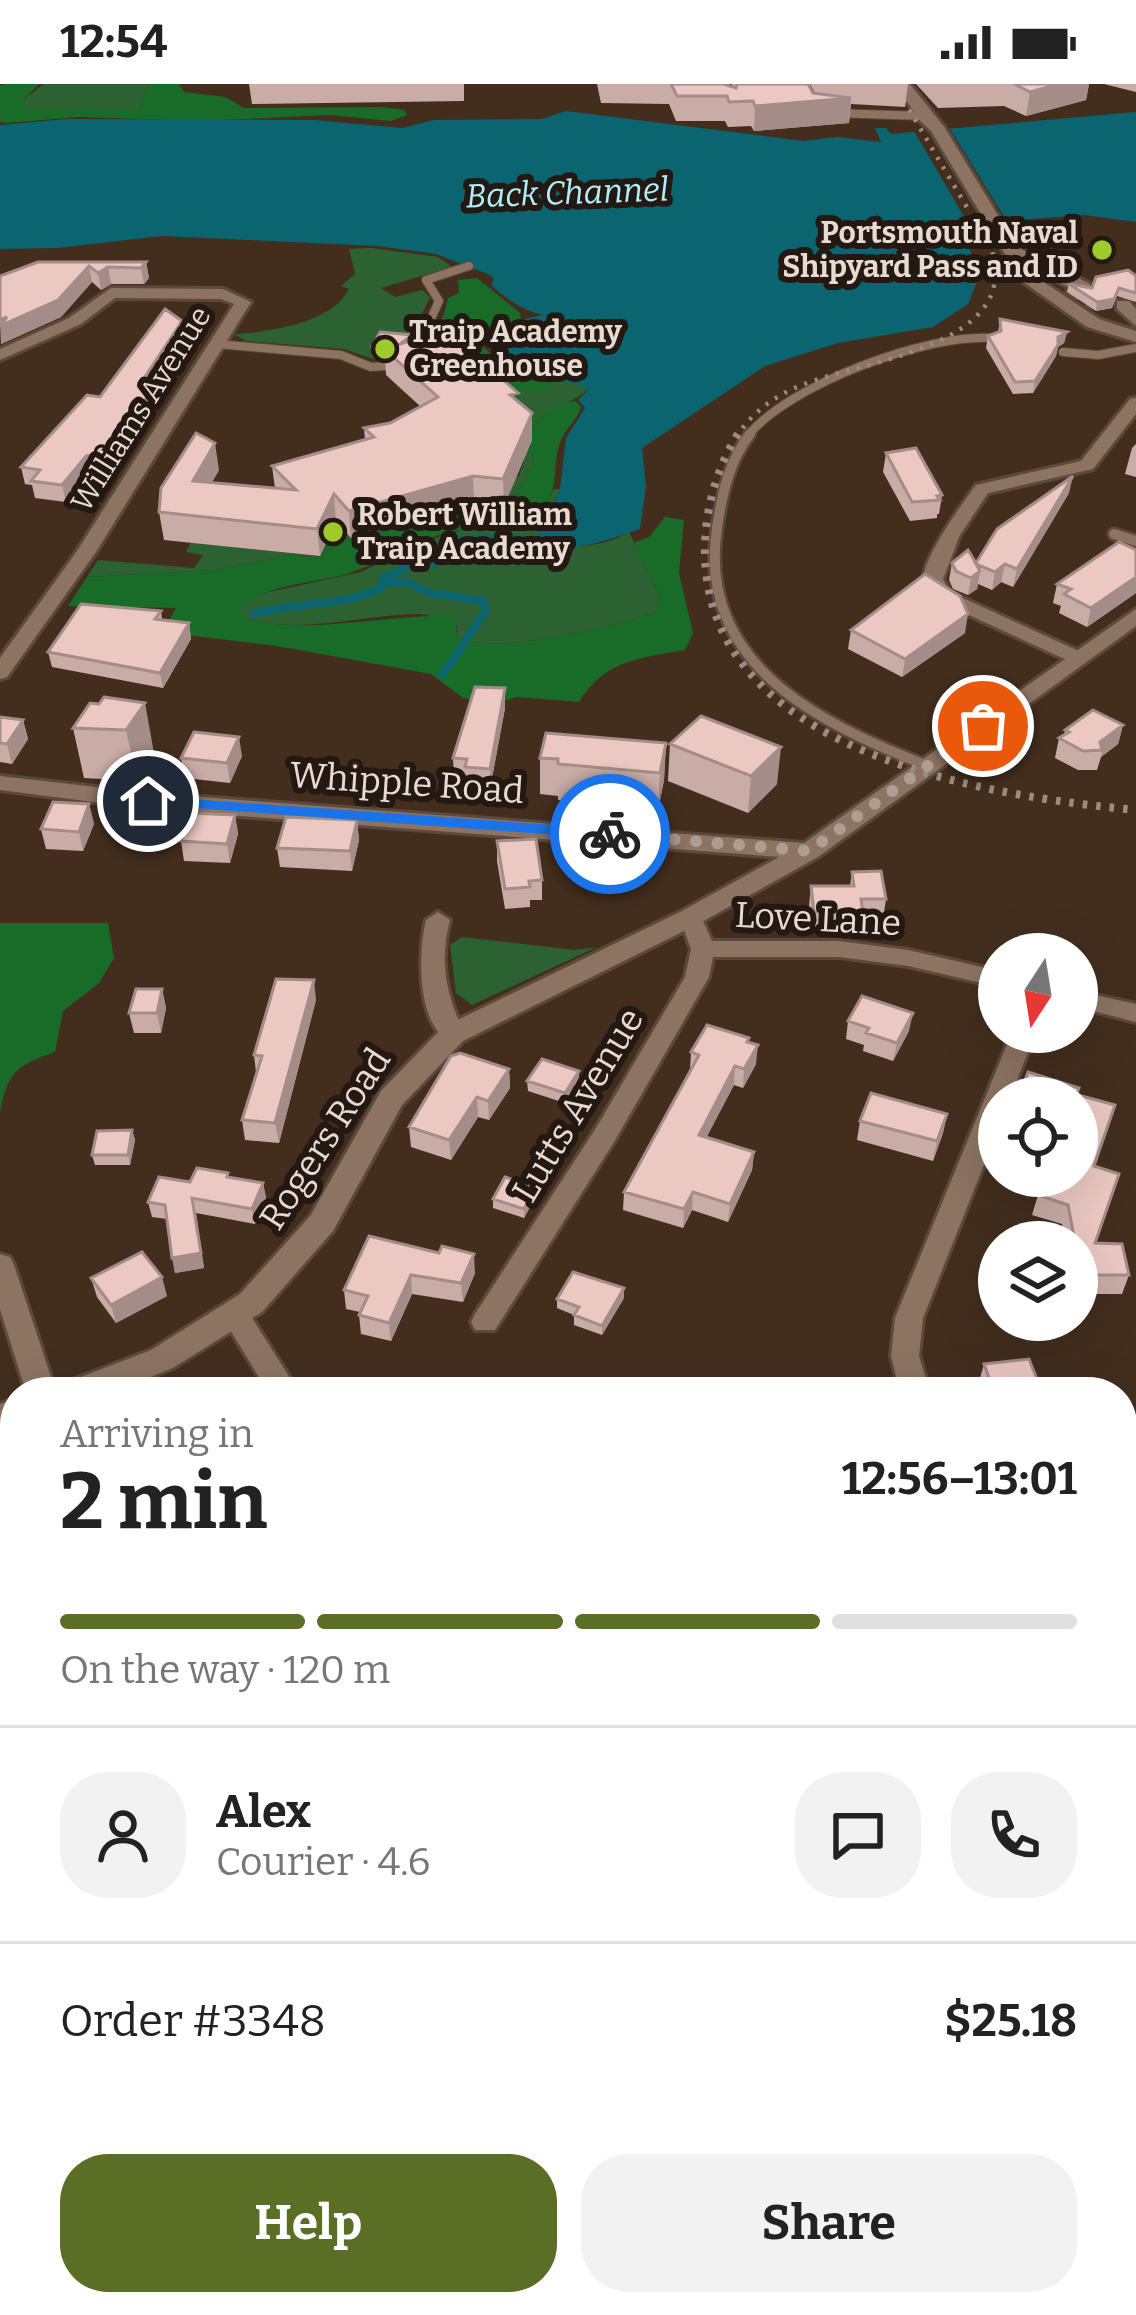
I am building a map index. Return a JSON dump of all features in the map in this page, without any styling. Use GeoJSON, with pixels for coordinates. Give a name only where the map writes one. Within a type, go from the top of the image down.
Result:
{"type":"FeatureCollection","features":[{"type":"Feature","properties":{"kind":"street"},"geometry":{"type":"LineString","coordinates":[[903,84],[1011,257],[1093,323],[1130,315]]}},
{"type":"Feature","properties":{"kind":"street"},"geometry":{"type":"LineString","coordinates":[[1011,257],[1095,286]]}},
{"type":"Feature","properties":{"kind":"street"},"geometry":{"type":"LineString","coordinates":[[1011,257],[1062,293]]}},
{"type":"Feature","properties":{"kind":"street","name":"Williams Avenue"},"geometry":{"type":"LineString","coordinates":[[0,355],[75,321],[111,293],[239,297],[243,302],[86,552],[9,646],[0,673]]}},
{"type":"Feature","properties":{"kind":"street"},"geometry":{"type":"LineString","coordinates":[[1089,313],[1130,315]]}},
{"type":"Feature","properties":{"kind":"street"},"geometry":{"type":"LineString","coordinates":[[1076,657],[943,596],[933,579],[971,498],[1006,481],[1087,465],[1136,403]]}},
{"type":"Feature","properties":{"kind":"street","name":"Rogers Road"},"geometry":{"type":"LineString","coordinates":[[116,1377],[162,1359],[235,1315],[274,1281],[313,1236],[391,1098],[453,1034],[691,917],[809,851],[1136,616]]}},
{"type":"Feature","properties":{"kind":"street","name":"Whipple Road"},"geometry":{"type":"LineString","coordinates":[[0,783],[148,801],[809,851]]}},
{"type":"Feature","properties":{"kind":"street"},"geometry":{"type":"LineString","coordinates":[[691,917],[703,949]]}},
{"type":"Feature","properties":{"kind":"street"},"geometry":{"type":"LineString","coordinates":[[438,920],[428,953],[429,980],[453,1034]]}},
{"type":"Feature","properties":{"kind":"street","name":"Love Lane"},"geometry":{"type":"LineString","coordinates":[[703,949],[875,953],[978,975]]}},
{"type":"Feature","properties":{"kind":"street","name":"Lutts Avenue"},"geometry":{"type":"LineString","coordinates":[[485,1322],[605,1135],[697,977],[703,949]]}},
{"type":"Feature","properties":{"kind":"street"},"geometry":{"type":"LineString","coordinates":[[1098,1004],[1136,1013]]}},
{"type":"Feature","properties":{"kind":"street"},"geometry":{"type":"LineString","coordinates":[[911,1377],[905,1356],[909,1318],[1015,1053]]}},
{"type":"Feature","properties":{"kind":"street"},"geometry":{"type":"LineString","coordinates":[[0,1265],[35,1377]]}},
{"type":"Feature","properties":{"kind":"street"},"geometry":{"type":"LineString","coordinates":[[235,1315],[274,1377]]}},
{"type":"Feature","properties":{"kind":"lane"},"geometry":{"type":"LineString","coordinates":[[816,111],[928,124]]}},
{"type":"Feature","properties":{"kind":"lane"},"geometry":{"type":"LineString","coordinates":[[421,342],[439,301],[426,280],[469,266]]}},
{"type":"Feature","properties":{"kind":"lane"},"geometry":{"type":"LineString","coordinates":[[928,766],[873,746],[818,716],[782,690],[747,655],[717,603],[713,532],[738,446],[776,405],[828,378],[957,337],[993,338]]}},
{"type":"Feature","properties":{"kind":"lane"},"geometry":{"type":"LineString","coordinates":[[217,344],[341,356],[383,368],[413,357]]}},
{"type":"Feature","properties":{"kind":"lane"},"geometry":{"type":"LineString","coordinates":[[1063,352],[1098,355],[1136,348]]}},
{"type":"Feature","properties":{"kind":"lane"},"geometry":{"type":"LineString","coordinates":[[1114,534],[1136,541]]}},
{"type":"Feature","properties":{"kind":"green space"},"geometry":{"type":"Polygon","coordinates":[[[39,84],[24,99],[26,109],[140,109],[149,84],[179,84],[184,92],[225,97],[244,108],[383,107],[404,110],[407,115],[391,121],[330,115],[0,122],[0,85],[39,84]]]}},
{"type":"Feature","properties":{"kind":"green space"},"geometry":{"type":"Polygon","coordinates":[[[44,84],[149,84],[140,109],[25,109],[24,99],[44,84]]]}},
{"type":"Feature","properties":{"kind":"green space"},"geometry":{"type":"Polygon","coordinates":[[[349,249],[438,257],[452,267],[381,288],[395,297],[422,290],[430,297],[402,358],[382,362],[344,349],[246,341],[234,334],[281,328],[329,310],[341,301],[349,289],[341,286],[355,274],[349,249]]]}},
{"type":"Feature","properties":{"kind":"green space"},"geometry":{"type":"Polygon","coordinates":[[[477,278],[520,313],[521,319],[483,341],[483,347],[521,380],[553,382],[551,389],[513,390],[498,383],[462,346],[444,314],[448,298],[459,293],[458,280],[477,278]]]}},
{"type":"Feature","properties":{"kind":"green space"},"geometry":{"type":"Polygon","coordinates":[[[444,314],[458,335],[444,335],[496,386],[552,382],[521,380],[499,358],[502,356],[523,368],[590,387],[545,416],[530,432],[525,444],[534,461],[509,509],[434,517],[353,540],[331,538],[321,558],[291,555],[216,570],[87,577],[98,560],[194,568],[203,555],[186,552],[191,542],[319,556],[329,536],[348,534],[519,476],[524,461],[518,460],[431,342],[444,314]]]}},
{"type":"Feature","properties":{"kind":"green space"},"geometry":{"type":"Polygon","coordinates":[[[575,401],[581,407],[558,448],[550,497],[528,520],[448,532],[352,572],[272,590],[240,608],[246,619],[295,625],[456,616],[456,636],[471,642],[523,642],[585,631],[657,611],[659,594],[634,543],[649,537],[665,517],[684,520],[679,573],[693,633],[685,650],[624,663],[600,677],[579,702],[517,697],[495,703],[463,698],[431,674],[277,646],[163,632],[176,608],[68,606],[87,577],[216,570],[291,555],[321,558],[331,538],[353,540],[434,517],[509,509],[534,461],[525,444],[532,428],[551,410],[575,401]]]}},
{"type":"Feature","properties":{"kind":"green space"},"geometry":{"type":"Polygon","coordinates":[[[554,489],[560,489],[538,538],[584,546],[629,532],[659,594],[657,611],[585,631],[494,643],[471,642],[456,636],[457,626],[420,614],[289,625],[246,619],[239,608],[255,595],[361,572],[420,543],[464,529],[507,528],[547,503],[554,489]]]}},
{"type":"Feature","properties":{"kind":"green space"},"geometry":{"type":"Polygon","coordinates":[[[0,923],[108,923],[114,958],[99,983],[63,1011],[55,1052],[15,1072],[0,1113],[0,923]]]}},
{"type":"Feature","properties":{"kind":"green space"},"geometry":{"type":"Polygon","coordinates":[[[462,937],[574,950],[597,947],[472,1005],[456,993],[450,945],[462,937]]]}},
{"type":"Feature","properties":{"kind":"water","name":"Back Channel"},"geometry":{"type":"Polygon","coordinates":[[[566,111],[803,141],[837,137],[881,142],[875,128],[886,128],[891,134],[1136,112],[1136,222],[1084,215],[961,224],[979,277],[968,304],[933,327],[838,343],[765,366],[642,448],[646,486],[640,529],[576,546],[538,537],[560,489],[566,438],[585,408],[578,400],[590,388],[539,375],[494,350],[494,344],[525,319],[543,315],[503,295],[491,285],[490,275],[436,254],[377,246],[162,236],[0,249],[0,125],[67,119],[314,120],[403,128],[434,120],[542,119],[566,111]]]}},
{"type":"Feature","properties":{"kind":"pier"},"geometry":{"type":"Polygon","coordinates":[[[950,129],[1008,223],[969,225],[914,131],[950,129]]]}},
{"type":"Feature","properties":{"kind":"building"},"geometry":{"type":"Polygon","coordinates":[[[671,84],[736,88],[737,84],[808,84],[813,93],[851,98],[755,106],[753,101],[729,102],[727,96],[677,96],[671,84]]]}},
{"type":"Feature","properties":{"kind":"building"},"geometry":{"type":"Polygon","coordinates":[[[1014,84],[1059,84],[1030,92],[1014,84]]]}},
{"type":"Feature","properties":{"kind":"building"},"geometry":{"type":"Polygon","coordinates":[[[38,262],[146,262],[141,268],[108,267],[98,273],[89,266],[58,300],[0,326],[7,317],[0,320],[0,276],[38,262]]]}},
{"type":"Feature","properties":{"kind":"building"},"geometry":{"type":"Polygon","coordinates":[[[1128,270],[1136,276],[1136,293],[1119,288],[1114,299],[1097,302],[1069,284],[1092,288],[1096,277],[1128,270]]]}},
{"type":"Feature","properties":{"kind":"building"},"geometry":{"type":"Polygon","coordinates":[[[165,309],[182,321],[139,386],[156,387],[100,453],[86,456],[62,485],[31,481],[40,470],[21,467],[87,395],[100,397],[165,309]]]}},
{"type":"Feature","properties":{"kind":"building"},"geometry":{"type":"Polygon","coordinates":[[[1000,319],[1067,332],[1058,337],[1058,345],[1035,381],[1015,382],[988,336],[1001,331],[1000,319]]]}},
{"type":"Feature","properties":{"kind":"building"},"geometry":{"type":"Polygon","coordinates":[[[429,320],[451,322],[449,332],[518,393],[510,395],[532,413],[503,479],[473,476],[349,511],[334,494],[317,529],[159,512],[161,488],[196,433],[215,443],[193,481],[296,490],[272,466],[374,437],[364,428],[390,423],[438,397],[384,349],[410,341],[429,320]]]}},
{"type":"Feature","properties":{"kind":"building"},"geometry":{"type":"Polygon","coordinates":[[[380,332],[412,335],[387,348],[372,347],[380,332]]]}},
{"type":"Feature","properties":{"kind":"building"},"geometry":{"type":"Polygon","coordinates":[[[916,448],[942,495],[937,496],[940,500],[912,502],[886,453],[916,448]]]}},
{"type":"Feature","properties":{"kind":"building"},"geometry":{"type":"Polygon","coordinates":[[[1073,476],[1017,569],[1005,564],[995,572],[976,564],[980,571],[971,578],[956,571],[952,563],[968,550],[976,563],[997,529],[1073,476]]]}},
{"type":"Feature","properties":{"kind":"building"},"geometry":{"type":"Polygon","coordinates":[[[1119,542],[1136,550],[1136,577],[1091,608],[1064,594],[1071,589],[1057,584],[1119,542]]]}},
{"type":"Feature","properties":{"kind":"building"},"geometry":{"type":"Polygon","coordinates":[[[925,574],[960,596],[968,614],[905,659],[851,630],[925,574]]]}},
{"type":"Feature","properties":{"kind":"building"},"geometry":{"type":"Polygon","coordinates":[[[81,604],[161,611],[155,619],[189,623],[160,673],[48,652],[81,604]]]}},
{"type":"Feature","properties":{"kind":"building"},"geometry":{"type":"Polygon","coordinates":[[[475,687],[505,688],[490,769],[465,767],[467,759],[453,758],[475,687]]]}},
{"type":"Feature","properties":{"kind":"building"},"geometry":{"type":"Polygon","coordinates":[[[104,697],[145,703],[126,730],[73,728],[90,703],[99,704],[104,697]]]}},
{"type":"Feature","properties":{"kind":"building"},"geometry":{"type":"Polygon","coordinates":[[[1093,710],[1123,725],[1100,742],[1102,750],[1083,751],[1059,738],[1069,732],[1065,730],[1093,710]]]}},
{"type":"Feature","properties":{"kind":"building"},"geometry":{"type":"Polygon","coordinates":[[[701,716],[781,747],[751,776],[670,744],[701,716]]]}},
{"type":"Feature","properties":{"kind":"building"},"geometry":{"type":"Polygon","coordinates":[[[0,717],[23,720],[7,744],[0,743],[0,717]]]}},
{"type":"Feature","properties":{"kind":"building"},"geometry":{"type":"Polygon","coordinates":[[[194,732],[239,737],[227,763],[181,758],[194,732]]]}},
{"type":"Feature","properties":{"kind":"building"},"geometry":{"type":"Polygon","coordinates":[[[546,733],[666,743],[660,773],[558,764],[558,759],[540,758],[546,733]]]}},
{"type":"Feature","properties":{"kind":"building"},"geometry":{"type":"Polygon","coordinates":[[[53,802],[89,804],[79,832],[41,829],[53,802]]]}},
{"type":"Feature","properties":{"kind":"building"},"geometry":{"type":"Polygon","coordinates":[[[189,813],[235,815],[227,844],[181,841],[189,813]]]}},
{"type":"Feature","properties":{"kind":"building"},"geometry":{"type":"Polygon","coordinates":[[[286,817],[357,820],[350,851],[277,848],[286,817]]]}},
{"type":"Feature","properties":{"kind":"building"},"geometry":{"type":"Polygon","coordinates":[[[536,839],[542,880],[529,881],[530,887],[505,889],[497,841],[536,839]]]}},
{"type":"Feature","properties":{"kind":"building"},"geometry":{"type":"Polygon","coordinates":[[[881,871],[886,899],[861,899],[863,912],[814,912],[811,886],[854,886],[852,872],[881,871]]]}},
{"type":"Feature","properties":{"kind":"building"},"geometry":{"type":"Polygon","coordinates":[[[276,979],[314,980],[275,1123],[242,1120],[262,1056],[254,1055],[276,979]]]}},
{"type":"Feature","properties":{"kind":"building"},"geometry":{"type":"Polygon","coordinates":[[[136,989],[162,989],[157,1013],[129,1013],[136,989]]]}},
{"type":"Feature","properties":{"kind":"building"},"geometry":{"type":"Polygon","coordinates":[[[862,996],[913,1013],[897,1043],[848,1021],[862,996]]]}},
{"type":"Feature","properties":{"kind":"building"},"geometry":{"type":"Polygon","coordinates":[[[707,1025],[758,1045],[744,1069],[735,1066],[699,1135],[754,1152],[730,1204],[693,1192],[684,1209],[624,1192],[699,1055],[691,1052],[707,1025]]]}},
{"type":"Feature","properties":{"kind":"building"},"geometry":{"type":"Polygon","coordinates":[[[460,1053],[509,1069],[488,1101],[477,1097],[449,1140],[409,1127],[451,1056],[460,1053]]]}},
{"type":"Feature","properties":{"kind":"building"},"geometry":{"type":"Polygon","coordinates":[[[542,1059],[579,1071],[565,1093],[527,1081],[542,1059]]]}},
{"type":"Feature","properties":{"kind":"building"},"geometry":{"type":"Polygon","coordinates":[[[871,1093],[947,1114],[937,1141],[860,1121],[871,1093]]]}},
{"type":"Feature","properties":{"kind":"building"},"geometry":{"type":"Polygon","coordinates":[[[1098,1100],[1115,1105],[1098,1154],[1098,1100]]]}},
{"type":"Feature","properties":{"kind":"building"},"geometry":{"type":"Polygon","coordinates":[[[132,1130],[128,1155],[92,1155],[97,1131],[132,1130]]]}},
{"type":"Feature","properties":{"kind":"building"},"geometry":{"type":"Polygon","coordinates":[[[1098,1167],[1119,1174],[1098,1234],[1098,1221],[1071,1221],[1068,1205],[1044,1197],[1098,1197],[1098,1167]]]}},
{"type":"Feature","properties":{"kind":"building"},"geometry":{"type":"Polygon","coordinates":[[[197,1168],[263,1183],[252,1209],[192,1198],[201,1253],[172,1258],[165,1205],[148,1202],[159,1177],[190,1182],[197,1168]]]}},
{"type":"Feature","properties":{"kind":"building"},"geometry":{"type":"Polygon","coordinates":[[[505,1177],[536,1187],[524,1209],[493,1199],[505,1177]]]}},
{"type":"Feature","properties":{"kind":"building"},"geometry":{"type":"Polygon","coordinates":[[[369,1236],[439,1253],[442,1246],[474,1254],[461,1283],[411,1275],[389,1323],[359,1315],[368,1296],[344,1290],[369,1236]]]}},
{"type":"Feature","properties":{"kind":"building"},"geometry":{"type":"Polygon","coordinates":[[[1098,1243],[1122,1244],[1129,1275],[1098,1275],[1098,1243]]]}},
{"type":"Feature","properties":{"kind":"building"},"geometry":{"type":"Polygon","coordinates":[[[142,1252],[162,1277],[111,1305],[91,1278],[142,1252]]]}},
{"type":"Feature","properties":{"kind":"building"},"geometry":{"type":"Polygon","coordinates":[[[573,1272],[624,1288],[602,1326],[574,1315],[579,1307],[557,1299],[573,1272]]]}},
{"type":"Feature","properties":{"kind":"building"},"geometry":{"type":"Polygon","coordinates":[[[1029,1359],[1036,1377],[989,1377],[984,1364],[1029,1359]]]}},
{"type":"Feature","properties":{"kind":"waterway"},"geometry":{"type":"LineString","coordinates":[[254,614],[351,599],[381,588],[384,578],[410,566],[480,557],[548,535]]}},
{"type":"Feature","properties":{"kind":"waterway"},"geometry":{"type":"LineString","coordinates":[[406,561],[455,540],[515,539]]}},
{"type":"Feature","properties":{"kind":"waterway"},"geometry":{"type":"LineString","coordinates":[[385,583],[407,582],[429,593],[484,601],[486,611],[442,674]]}},
{"type":"Feature","properties":{"kind":"tunnel"},"geometry":{"type":"LineString","coordinates":[[1062,294],[1089,313]]}},
{"type":"Feature","properties":{"kind":"railway"},"geometry":{"type":"LineString","coordinates":[[737,436],[757,412],[782,394],[931,344],[962,328],[984,308],[995,281],[991,248],[894,84]]}},
{"type":"Feature","properties":{"kind":"railway"},"geometry":{"type":"LineString","coordinates":[[737,436],[713,492],[705,555],[718,622],[753,676],[803,719],[865,752],[1006,792],[1136,810]]}},
{"type":"Feature","properties":{"kind":"way so far"},"geometry":{"type":"LineString","coordinates":[[610,834],[809,851],[983,726]]}},
{"type":"Feature","properties":{"kind":"place","name":"Portsmouth Naval Shipyard Pass and ID"},"geometry":{"type":"Point","coordinates":[1102,250]}},
{"type":"Feature","properties":{"kind":"place","name":"Traip Academy Greenhouse"},"geometry":{"type":"Point","coordinates":[385,349]}},
{"type":"Feature","properties":{"kind":"place","name":"Robert William Traip Academy"},"geometry":{"type":"Point","coordinates":[333,532]}},
{"type":"Feature","properties":{"kind":"route"},"geometry":{"type":"LineString","coordinates":[[148,801],[610,834]]}}]}
